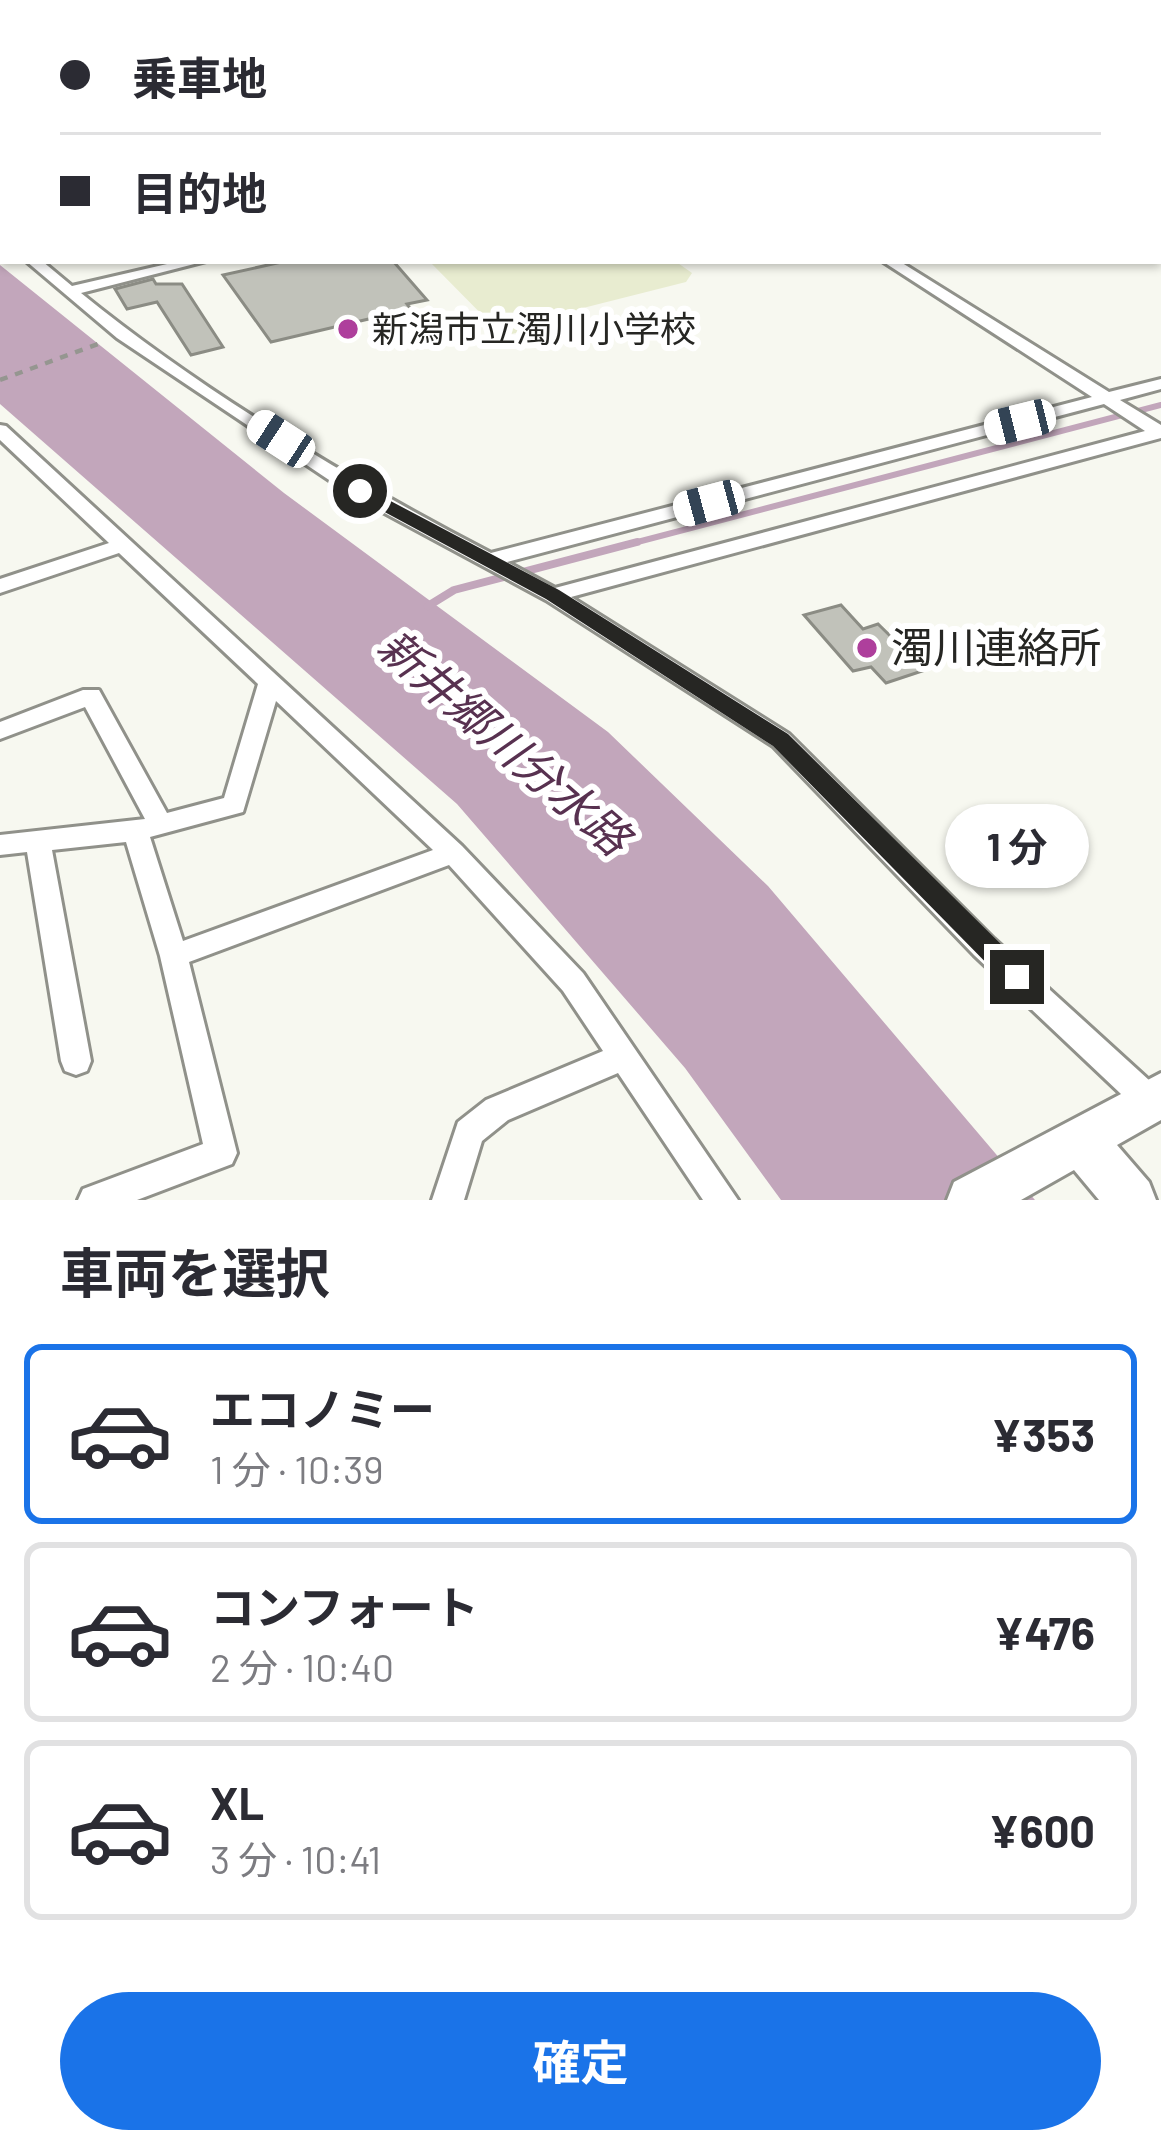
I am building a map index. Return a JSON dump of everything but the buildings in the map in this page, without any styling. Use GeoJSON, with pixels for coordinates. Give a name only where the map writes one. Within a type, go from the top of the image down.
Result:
{"type":"FeatureCollection","features":[{"type":"Feature","properties":{"kind":"main road"},"geometry":{"type":"LineString","coordinates":[[972,1200],[1155,1098]]}},
{"type":"Feature","properties":{"kind":"main road"},"geometry":{"type":"LineString","coordinates":[[1066,1151],[1131,1200]]}},
{"type":"Feature","properties":{"kind":"street"},"geometry":{"type":"LineString","coordinates":[[37,264],[123,335],[360,491],[553,595],[781,740],[984,946],[1155,1098]]}},
{"type":"Feature","properties":{"kind":"street"},"geometry":{"type":"LineString","coordinates":[[70,291],[186,264]]}},
{"type":"Feature","properties":{"kind":"street"},"geometry":{"type":"LineString","coordinates":[[895,264],[1157,430]]}},
{"type":"Feature","properties":{"kind":"street"},"geometry":{"type":"LineString","coordinates":[[486,561],[1112,401],[1161,384]]}},
{"type":"Feature","properties":{"kind":"street"},"geometry":{"type":"LineString","coordinates":[[0,430],[453,853],[573,982],[722,1200]]}},
{"type":"Feature","properties":{"kind":"street"},"geometry":{"type":"LineString","coordinates":[[553,595],[1157,430]]}},
{"type":"Feature","properties":{"kind":"street"},"geometry":{"type":"LineString","coordinates":[[0,586],[126,544]]}},
{"type":"Feature","properties":{"kind":"street"},"geometry":{"type":"LineString","coordinates":[[0,845],[147,827],[234,805],[270,682]]}},
{"type":"Feature","properties":{"kind":"street"},"geometry":{"type":"LineString","coordinates":[[0,731],[91,696],[147,827],[220,1153],[94,1200]]}},
{"type":"Feature","properties":{"kind":"street"},"geometry":{"type":"LineString","coordinates":[[38,841],[76,1061]]}},
{"type":"Feature","properties":{"kind":"street"},"geometry":{"type":"LineString","coordinates":[[174,956],[453,853]]}},
{"type":"Feature","properties":{"kind":"street"},"geometry":{"type":"LineString","coordinates":[[448,1200],[470,1132],[497,1110],[624,1056]]}},
{"type":"Feature","properties":{"kind":"path"},"geometry":{"type":"LineString","coordinates":[[0,380],[98,344]]}},
{"type":"Feature","properties":{"kind":"green space"},"geometry":{"type":"Polygon","coordinates":[[[432,264],[679,264],[692,273],[686,282],[583,308],[589,316],[503,336],[432,264]]]}},
{"type":"Feature","properties":{"kind":"water","name":"新井郷川分水路"},"geometry":{"type":"Polygon","coordinates":[[[0,265],[284,493],[608,732],[768,886],[1035,1200],[781,1200],[685,1068],[457,804],[0,404],[0,265]]]}},
{"type":"Feature","properties":{"kind":"waterway"},"geometry":{"type":"LineString","coordinates":[[626,545],[1161,405]]}},
{"type":"Feature","properties":{"kind":"waterway"},"geometry":{"type":"LineString","coordinates":[[428,606],[454,590],[637,542]]}},
{"type":"Feature","properties":{"kind":"place","name":"新潟市立濁川小学校"},"geometry":{"type":"Point","coordinates":[348,329]}},
{"type":"Feature","properties":{"kind":"place","name":"濁川連絡所"},"geometry":{"type":"Point","coordinates":[867,648]}},
{"type":"Feature","properties":{"kind":"route"},"geometry":{"type":"LineString","coordinates":[[360,491],[553,595],[781,740],[1017,977]]}}]}
